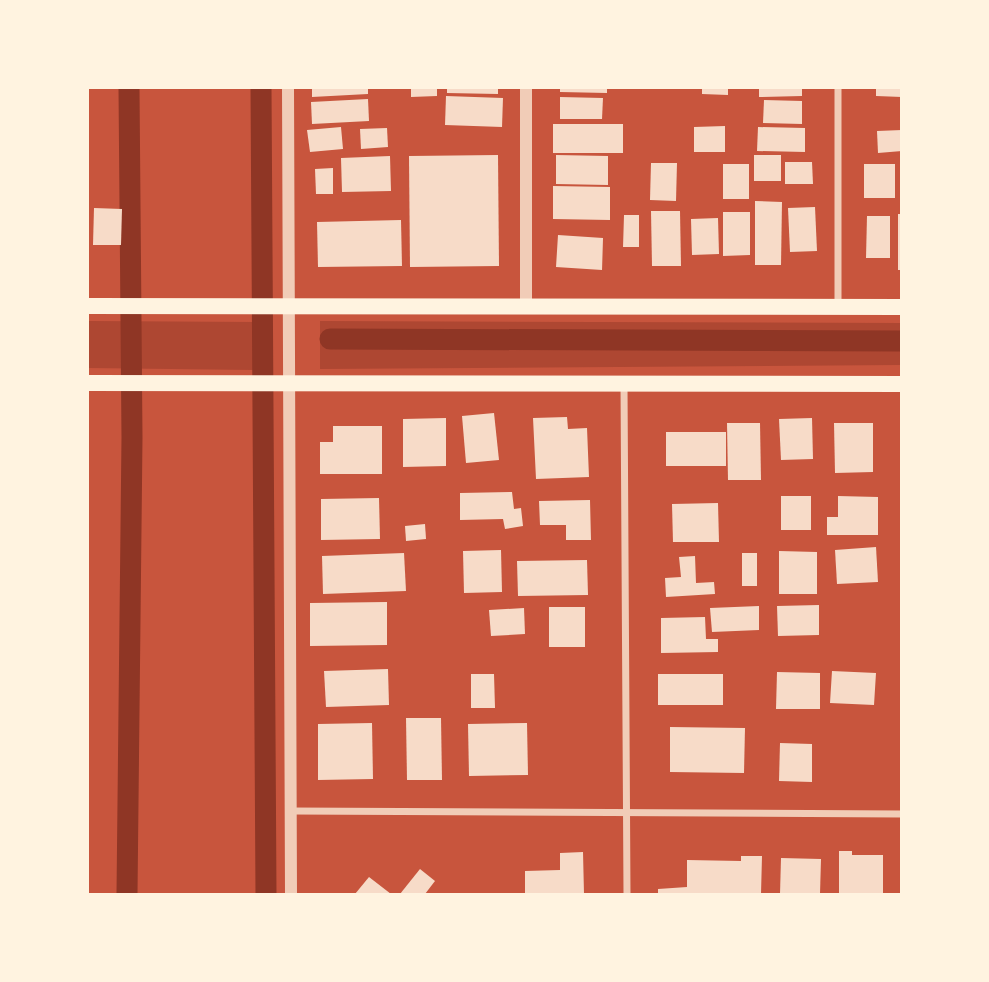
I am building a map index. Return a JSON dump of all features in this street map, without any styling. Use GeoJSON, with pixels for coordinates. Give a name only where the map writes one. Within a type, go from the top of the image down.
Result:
{"type":"FeatureCollection","features":[{"type":"Feature","properties":{"kind":"main road"},"geometry":{"type":"LineString","coordinates":[[88,306],[901,307]]}},
{"type":"Feature","properties":{"kind":"main road"},"geometry":{"type":"LineString","coordinates":[[88,383],[901,384]]}},
{"type":"Feature","properties":{"kind":"street"},"geometry":{"type":"LineString","coordinates":[[288,88],[291,307],[283,383],[291,894]]}},
{"type":"Feature","properties":{"kind":"street"},"geometry":{"type":"LineString","coordinates":[[526,88],[526,307]]}},
{"type":"Feature","properties":{"kind":"street"},"geometry":{"type":"LineString","coordinates":[[838,88],[838,308]]}},
{"type":"Feature","properties":{"kind":"street"},"geometry":{"type":"LineString","coordinates":[[624,384],[627,894]]}},
{"type":"Feature","properties":{"kind":"street"},"geometry":{"type":"LineString","coordinates":[[290,811],[901,814]]}},
{"type":"Feature","properties":{"kind":"shaded area"},"geometry":{"type":"Polygon","coordinates":[[[88,321],[269,322],[267,370],[88,368],[88,321]]]}},
{"type":"Feature","properties":{"kind":"shaded area"},"geometry":{"type":"Polygon","coordinates":[[[320,321],[901,323],[901,365],[320,369],[320,321]]]}},
{"type":"Feature","properties":{"kind":"building"},"geometry":{"type":"Polygon","coordinates":[[[312,88],[368,88],[368,94],[312,97],[312,88]]]}},
{"type":"Feature","properties":{"kind":"building"},"geometry":{"type":"Polygon","coordinates":[[[411,88],[437,88],[437,96],[411,97],[411,88]]]}},
{"type":"Feature","properties":{"kind":"building"},"geometry":{"type":"Polygon","coordinates":[[[447,88],[498,88],[498,94],[447,93],[447,88]]]}},
{"type":"Feature","properties":{"kind":"building"},"geometry":{"type":"Polygon","coordinates":[[[560,88],[607,88],[607,93],[560,92],[560,88]]]}},
{"type":"Feature","properties":{"kind":"building"},"geometry":{"type":"Polygon","coordinates":[[[702,88],[728,88],[728,95],[702,94],[702,88]]]}},
{"type":"Feature","properties":{"kind":"building"},"geometry":{"type":"Polygon","coordinates":[[[759,88],[802,88],[802,96],[759,97],[759,88]]]}},
{"type":"Feature","properties":{"kind":"building"},"geometry":{"type":"Polygon","coordinates":[[[876,88],[902,88],[902,97],[876,96],[876,88]]]}},
{"type":"Feature","properties":{"kind":"building"},"geometry":{"type":"Polygon","coordinates":[[[446,96],[503,98],[502,127],[445,125],[446,96]]]}},
{"type":"Feature","properties":{"kind":"building"},"geometry":{"type":"Polygon","coordinates":[[[560,97],[603,98],[602,119],[560,119],[560,97]]]}},
{"type":"Feature","properties":{"kind":"building"},"geometry":{"type":"Polygon","coordinates":[[[368,99],[369,121],[312,124],[311,102],[368,99]]]}},
{"type":"Feature","properties":{"kind":"building"},"geometry":{"type":"Polygon","coordinates":[[[764,100],[802,101],[802,124],[763,123],[764,100]]]}},
{"type":"Feature","properties":{"kind":"building"},"geometry":{"type":"Polygon","coordinates":[[[553,124],[623,124],[623,153],[553,153],[553,124]]]}},
{"type":"Feature","properties":{"kind":"building"},"geometry":{"type":"Polygon","coordinates":[[[725,126],[725,152],[694,152],[694,127],[725,126]]]}},
{"type":"Feature","properties":{"kind":"building"},"geometry":{"type":"Polygon","coordinates":[[[341,127],[343,149],[310,152],[307,130],[341,127]]]}},
{"type":"Feature","properties":{"kind":"building"},"geometry":{"type":"Polygon","coordinates":[[[758,127],[805,128],[805,152],[757,151],[758,127]]]}},
{"type":"Feature","properties":{"kind":"building"},"geometry":{"type":"Polygon","coordinates":[[[387,128],[388,147],[361,149],[360,129],[387,128]]]}},
{"type":"Feature","properties":{"kind":"building"},"geometry":{"type":"Polygon","coordinates":[[[902,130],[902,151],[878,153],[877,131],[902,130]]]}},
{"type":"Feature","properties":{"kind":"building"},"geometry":{"type":"Polygon","coordinates":[[[498,155],[499,266],[410,267],[409,156],[498,155]]]}},
{"type":"Feature","properties":{"kind":"building"},"geometry":{"type":"Polygon","coordinates":[[[556,155],[608,156],[608,185],[556,184],[556,155]]]}},
{"type":"Feature","properties":{"kind":"building"},"geometry":{"type":"Polygon","coordinates":[[[754,155],[781,155],[781,181],[754,181],[754,155]]]}},
{"type":"Feature","properties":{"kind":"building"},"geometry":{"type":"Polygon","coordinates":[[[390,156],[391,191],[342,192],[341,158],[390,156]]]}},
{"type":"Feature","properties":{"kind":"building"},"geometry":{"type":"Polygon","coordinates":[[[785,162],[812,162],[813,184],[785,184],[785,162]]]}},
{"type":"Feature","properties":{"kind":"building"},"geometry":{"type":"Polygon","coordinates":[[[651,163],[677,163],[676,201],[650,200],[651,163]]]}},
{"type":"Feature","properties":{"kind":"building"},"geometry":{"type":"Polygon","coordinates":[[[723,164],[749,164],[749,199],[723,199],[723,164]]]}},
{"type":"Feature","properties":{"kind":"building"},"geometry":{"type":"Polygon","coordinates":[[[864,164],[895,164],[895,198],[864,198],[864,164]]]}},
{"type":"Feature","properties":{"kind":"building"},"geometry":{"type":"Polygon","coordinates":[[[333,168],[333,194],[316,194],[315,169],[333,168]]]}},
{"type":"Feature","properties":{"kind":"building"},"geometry":{"type":"Polygon","coordinates":[[[553,186],[610,187],[610,220],[553,219],[553,186]]]}},
{"type":"Feature","properties":{"kind":"building"},"geometry":{"type":"Polygon","coordinates":[[[755,201],[782,202],[781,265],[755,265],[755,201]]]}},
{"type":"Feature","properties":{"kind":"building"},"geometry":{"type":"Polygon","coordinates":[[[815,207],[817,251],[790,252],[788,208],[815,207]]]}},
{"type":"Feature","properties":{"kind":"building"},"geometry":{"type":"Polygon","coordinates":[[[94,208],[122,209],[121,245],[93,245],[94,208]]]}},
{"type":"Feature","properties":{"kind":"building"},"geometry":{"type":"Polygon","coordinates":[[[651,211],[680,211],[681,266],[652,266],[651,211]]]}},
{"type":"Feature","properties":{"kind":"building"},"geometry":{"type":"Polygon","coordinates":[[[723,212],[750,212],[750,255],[723,256],[723,212]]]}},
{"type":"Feature","properties":{"kind":"building"},"geometry":{"type":"Polygon","coordinates":[[[898,214],[902,214],[902,270],[898,270],[898,214]]]}},
{"type":"Feature","properties":{"kind":"building"},"geometry":{"type":"Polygon","coordinates":[[[624,215],[639,215],[639,247],[623,247],[624,215]]]}},
{"type":"Feature","properties":{"kind":"building"},"geometry":{"type":"Polygon","coordinates":[[[867,216],[890,216],[890,258],[866,258],[867,216]]]}},
{"type":"Feature","properties":{"kind":"building"},"geometry":{"type":"Polygon","coordinates":[[[718,218],[719,254],[692,255],[691,219],[718,218]]]}},
{"type":"Feature","properties":{"kind":"building"},"geometry":{"type":"Polygon","coordinates":[[[401,220],[402,266],[318,267],[317,222],[401,220]]]}},
{"type":"Feature","properties":{"kind":"building"},"geometry":{"type":"Polygon","coordinates":[[[558,235],[603,238],[602,270],[556,267],[558,235]]]}},
{"type":"Feature","properties":{"kind":"building"},"geometry":{"type":"Polygon","coordinates":[[[494,413],[499,460],[466,463],[462,416],[494,413]]]}},
{"type":"Feature","properties":{"kind":"building"},"geometry":{"type":"Polygon","coordinates":[[[567,417],[568,429],[587,428],[589,477],[536,479],[533,418],[567,417]]]}},
{"type":"Feature","properties":{"kind":"building"},"geometry":{"type":"Polygon","coordinates":[[[446,418],[446,466],[403,467],[403,419],[446,418]]]}},
{"type":"Feature","properties":{"kind":"building"},"geometry":{"type":"Polygon","coordinates":[[[812,418],[813,459],[781,460],[779,419],[812,418]]]}},
{"type":"Feature","properties":{"kind":"building"},"geometry":{"type":"Polygon","coordinates":[[[727,423],[760,423],[761,480],[728,480],[727,423]]]}},
{"type":"Feature","properties":{"kind":"building"},"geometry":{"type":"Polygon","coordinates":[[[834,423],[873,423],[873,472],[835,473],[834,423]]]}},
{"type":"Feature","properties":{"kind":"building"},"geometry":{"type":"Polygon","coordinates":[[[333,426],[382,426],[382,474],[320,474],[320,442],[333,442],[333,426]]]}},
{"type":"Feature","properties":{"kind":"building"},"geometry":{"type":"Polygon","coordinates":[[[666,432],[726,432],[726,466],[666,466],[666,432]]]}},
{"type":"Feature","properties":{"kind":"building"},"geometry":{"type":"Polygon","coordinates":[[[512,492],[514,509],[521,508],[523,526],[505,529],[503,519],[460,520],[460,493],[512,492]]]}},
{"type":"Feature","properties":{"kind":"building"},"geometry":{"type":"Polygon","coordinates":[[[781,496],[811,496],[811,530],[781,530],[781,496]]]}},
{"type":"Feature","properties":{"kind":"building"},"geometry":{"type":"Polygon","coordinates":[[[838,496],[878,497],[878,535],[827,535],[827,517],[838,517],[838,496]]]}},
{"type":"Feature","properties":{"kind":"building"},"geometry":{"type":"Polygon","coordinates":[[[379,498],[380,539],[321,540],[321,499],[379,498]]]}},
{"type":"Feature","properties":{"kind":"building"},"geometry":{"type":"Polygon","coordinates":[[[590,500],[591,540],[566,540],[566,525],[540,525],[539,501],[590,500]]]}},
{"type":"Feature","properties":{"kind":"building"},"geometry":{"type":"Polygon","coordinates":[[[718,503],[719,542],[673,542],[672,504],[718,503]]]}},
{"type":"Feature","properties":{"kind":"building"},"geometry":{"type":"Polygon","coordinates":[[[425,524],[426,539],[406,541],[405,526],[425,524]]]}},
{"type":"Feature","properties":{"kind":"building"},"geometry":{"type":"Polygon","coordinates":[[[876,547],[878,582],[837,584],[835,550],[876,547]]]}},
{"type":"Feature","properties":{"kind":"building"},"geometry":{"type":"Polygon","coordinates":[[[501,550],[502,592],[464,593],[463,551],[501,550]]]}},
{"type":"Feature","properties":{"kind":"building"},"geometry":{"type":"Polygon","coordinates":[[[779,551],[817,552],[817,594],[779,594],[779,551]]]}},
{"type":"Feature","properties":{"kind":"building"},"geometry":{"type":"Polygon","coordinates":[[[404,553],[406,591],[323,594],[322,556],[404,553]]]}},
{"type":"Feature","properties":{"kind":"building"},"geometry":{"type":"Polygon","coordinates":[[[742,553],[757,553],[757,586],[742,586],[742,553]]]}},
{"type":"Feature","properties":{"kind":"building"},"geometry":{"type":"Polygon","coordinates":[[[695,556],[696,583],[714,582],[715,594],[666,597],[665,578],[681,577],[679,557],[695,556]]]}},
{"type":"Feature","properties":{"kind":"building"},"geometry":{"type":"Polygon","coordinates":[[[587,560],[588,595],[518,596],[517,561],[587,560]]]}},
{"type":"Feature","properties":{"kind":"building"},"geometry":{"type":"Polygon","coordinates":[[[387,602],[387,645],[310,646],[310,603],[387,602]]]}},
{"type":"Feature","properties":{"kind":"building"},"geometry":{"type":"Polygon","coordinates":[[[819,605],[819,635],[778,636],[777,606],[819,605]]]}},
{"type":"Feature","properties":{"kind":"building"},"geometry":{"type":"Polygon","coordinates":[[[759,606],[759,630],[712,632],[710,608],[759,606]]]}},
{"type":"Feature","properties":{"kind":"building"},"geometry":{"type":"Polygon","coordinates":[[[549,607],[585,607],[585,647],[549,647],[549,607]]]}},
{"type":"Feature","properties":{"kind":"building"},"geometry":{"type":"Polygon","coordinates":[[[524,608],[525,634],[491,636],[489,610],[524,608]]]}},
{"type":"Feature","properties":{"kind":"building"},"geometry":{"type":"Polygon","coordinates":[[[705,617],[706,639],[718,639],[718,652],[661,653],[661,618],[705,617]]]}},
{"type":"Feature","properties":{"kind":"building"},"geometry":{"type":"Polygon","coordinates":[[[388,669],[389,705],[326,707],[324,671],[388,669]]]}},
{"type":"Feature","properties":{"kind":"building"},"geometry":{"type":"Polygon","coordinates":[[[832,671],[876,673],[874,705],[830,703],[832,671]]]}},
{"type":"Feature","properties":{"kind":"building"},"geometry":{"type":"Polygon","coordinates":[[[777,672],[820,673],[820,709],[776,709],[777,672]]]}},
{"type":"Feature","properties":{"kind":"building"},"geometry":{"type":"Polygon","coordinates":[[[471,674],[494,674],[495,708],[471,708],[471,674]]]}},
{"type":"Feature","properties":{"kind":"building"},"geometry":{"type":"Polygon","coordinates":[[[658,674],[723,674],[723,705],[658,705],[658,674]]]}},
{"type":"Feature","properties":{"kind":"building"},"geometry":{"type":"Polygon","coordinates":[[[406,718],[441,718],[442,780],[407,780],[406,718]]]}},
{"type":"Feature","properties":{"kind":"building"},"geometry":{"type":"Polygon","coordinates":[[[372,723],[373,779],[318,780],[318,724],[372,723]]]}},
{"type":"Feature","properties":{"kind":"building"},"geometry":{"type":"Polygon","coordinates":[[[527,723],[528,775],[469,776],[468,724],[527,723]]]}},
{"type":"Feature","properties":{"kind":"building"},"geometry":{"type":"Polygon","coordinates":[[[670,727],[745,728],[744,773],[670,772],[670,727]]]}},
{"type":"Feature","properties":{"kind":"building"},"geometry":{"type":"Polygon","coordinates":[[[780,743],[812,744],[812,782],[779,781],[780,743]]]}},
{"type":"Feature","properties":{"kind":"building"},"geometry":{"type":"Polygon","coordinates":[[[839,851],[852,851],[852,855],[883,855],[883,894],[839,894],[839,851]]]}},
{"type":"Feature","properties":{"kind":"building"},"geometry":{"type":"Polygon","coordinates":[[[583,852],[584,894],[525,894],[525,871],[560,870],[560,853],[583,852]]]}},
{"type":"Feature","properties":{"kind":"building"},"geometry":{"type":"Polygon","coordinates":[[[741,856],[762,856],[761,894],[658,894],[658,889],[687,887],[687,860],[741,861],[741,856]]]}},
{"type":"Feature","properties":{"kind":"building"},"geometry":{"type":"Polygon","coordinates":[[[781,858],[821,859],[820,894],[780,894],[781,858]]]}},
{"type":"Feature","properties":{"kind":"building"},"geometry":{"type":"Polygon","coordinates":[[[420,869],[435,881],[425,894],[400,894],[420,869]]]}},
{"type":"Feature","properties":{"kind":"building"},"geometry":{"type":"Polygon","coordinates":[[[369,877],[391,894],[355,894],[369,877]]]}},
{"type":"Feature","properties":{"kind":"waterway"},"geometry":{"type":"LineString","coordinates":[[127,894],[132,437],[129,88]]}},
{"type":"Feature","properties":{"kind":"waterway"},"geometry":{"type":"LineString","coordinates":[[261,88],[266,894]]}},
{"type":"Feature","properties":{"kind":"waterway"},"geometry":{"type":"LineString","coordinates":[[330,339],[902,341]]}}]}
